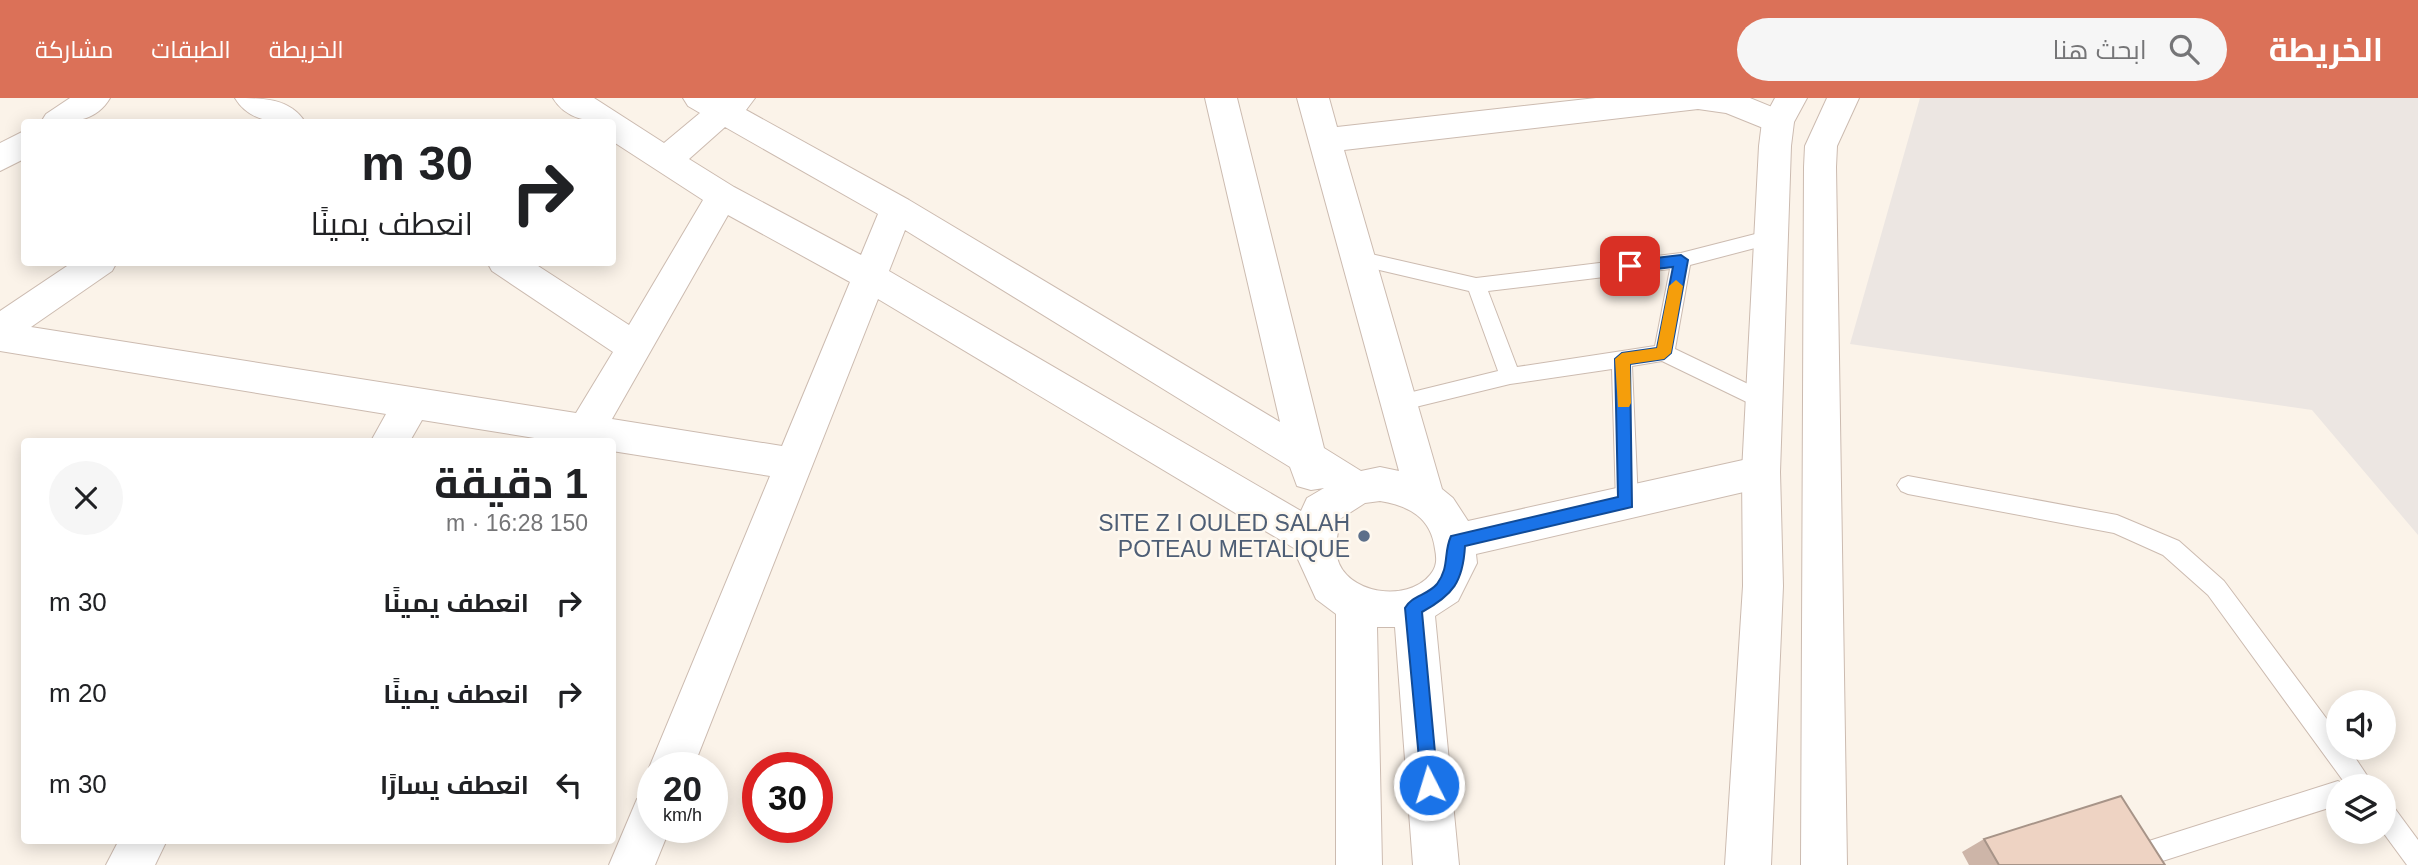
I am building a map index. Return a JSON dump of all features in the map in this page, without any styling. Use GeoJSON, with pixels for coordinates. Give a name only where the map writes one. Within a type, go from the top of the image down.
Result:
{"type":"FeatureCollection","features":[{"type":"Feature","properties":{"kind":"street"},"geometry":{"type":"LineString","coordinates":[[62,119],[94,98]]}},
{"type":"Feature","properties":{"kind":"street"},"geometry":{"type":"LineString","coordinates":[[251,98],[284,119]]}},
{"type":"Feature","properties":{"kind":"street"},"geometry":{"type":"LineString","coordinates":[[569,98],[603,119]]}},
{"type":"Feature","properties":{"kind":"street"},"geometry":{"type":"LineString","coordinates":[[1221,98],[1308,461],[1318,525],[1317,565],[1332,588],[1356,604],[1375,611],[1414,608],[1440,593],[1455,569],[1457,541],[1446,516],[1425,497],[1404,487],[1380,484],[1357,488],[1318,525]]}},
{"type":"Feature","properties":{"kind":"street"},"geometry":{"type":"LineString","coordinates":[[1313,98],[1425,497]]}},
{"type":"Feature","properties":{"kind":"street"},"geometry":{"type":"LineString","coordinates":[[1325,140],[1698,98],[1784,110],[1771,237],[1761,472],[1763,586],[1748,865]]}},
{"type":"Feature","properties":{"kind":"street"},"geometry":{"type":"LineString","coordinates":[[1829,862],[1820,167],[1821,146],[1843,98]]}},
{"type":"Feature","properties":{"kind":"street"},"geometry":{"type":"LineString","coordinates":[[667,159],[720,103],[1308,461],[1357,488]]}},
{"type":"Feature","properties":{"kind":"street"},"geometry":{"type":"LineString","coordinates":[[616,127],[722,196],[1318,525]]}},
{"type":"Feature","properties":{"kind":"street"},"geometry":{"type":"LineString","coordinates":[[0,159],[21,146]]}},
{"type":"Feature","properties":{"kind":"street"},"geometry":{"type":"LineString","coordinates":[[587,429],[722,196]]}},
{"type":"Feature","properties":{"kind":"street"},"geometry":{"type":"LineString","coordinates":[[677,752],[897,209]]}},
{"type":"Feature","properties":{"kind":"street"},"geometry":{"type":"LineString","coordinates":[[0,330],[94,266]]}},
{"type":"Feature","properties":{"kind":"street"},"geometry":{"type":"LineString","coordinates":[[510,266],[635,347]]}},
{"type":"Feature","properties":{"kind":"street"},"geometry":{"type":"LineString","coordinates":[[0,337],[414,401],[794,464]]}},
{"type":"Feature","properties":{"kind":"street"},"geometry":{"type":"LineString","coordinates":[[392,438],[414,401]]}},
{"type":"Feature","properties":{"kind":"street"},"geometry":{"type":"LineString","coordinates":[[1457,541],[1761,472]]}},
{"type":"Feature","properties":{"kind":"street"},"geometry":{"type":"LineString","coordinates":[[1356,604],[1359,865]]}},
{"type":"Feature","properties":{"kind":"street"},"geometry":{"type":"LineString","coordinates":[[1414,608],[1436,865]]}},
{"type":"Feature","properties":{"kind":"street"},"geometry":{"type":"LineString","coordinates":[[632,865],[641,843]]}},
{"type":"Feature","properties":{"kind":"street"},"geometry":{"type":"LineString","coordinates":[[129,865],[142,844]]}},
{"type":"Feature","properties":{"kind":"lane"},"geometry":{"type":"LineString","coordinates":[[1358,258],[1476,285],[1681,260],[1771,237]]}},
{"type":"Feature","properties":{"kind":"lane"},"geometry":{"type":"LineString","coordinates":[[1664,353],[1681,260]]}},
{"type":"Feature","properties":{"kind":"lane"},"geometry":{"type":"LineString","coordinates":[[1476,285],[1510,376]]}},
{"type":"Feature","properties":{"kind":"lane"},"geometry":{"type":"LineString","coordinates":[[1399,402],[1510,376],[1664,353],[1764,401]]}},
{"type":"Feature","properties":{"kind":"lane"},"geometry":{"type":"LineString","coordinates":[[1622,359],[1626,502]]}},
{"type":"Feature","properties":{"kind":"lane"},"geometry":{"type":"LineString","coordinates":[[1908,485],[2116,524],[2171,548],[2195,566],[2225,598],[2353,774]]}},
{"type":"Feature","properties":{"kind":"lane"},"geometry":{"type":"LineString","coordinates":[[2127,860],[2326,797]]}},
{"type":"Feature","properties":{"kind":"lane"},"geometry":{"type":"LineString","coordinates":[[2396,830],[2418,860]]}},
{"type":"Feature","properties":{"kind":"shaded area"},"geometry":{"type":"Polygon","coordinates":[[[1920,98],[2418,98],[2418,535],[2312,410],[1850,344],[1920,98]]]}},
{"type":"Feature","properties":{"kind":"building"},"geometry":{"type":"Polygon","coordinates":[[[2121,796],[2165,865],[1999,865],[1984,839],[2121,796]]]}},
{"type":"Feature","properties":{"kind":"slow traffic"},"geometry":{"type":"LineString","coordinates":[[1624,403],[1622,359],[1664,353],[1676,286]]}},
{"type":"Feature","properties":{"kind":"place","name":"SITE Z I OULED SALAH POTEAU METALIQUE"},"geometry":{"type":"Point","coordinates":[1364,536]}},
{"type":"Feature","properties":{"kind":"route"},"geometry":{"type":"LineString","coordinates":[[1429,785],[1414,608],[1440,593],[1455,569],[1457,541],[1626,502],[1622,359],[1664,353],[1681,260],[1630,266]]}}]}
